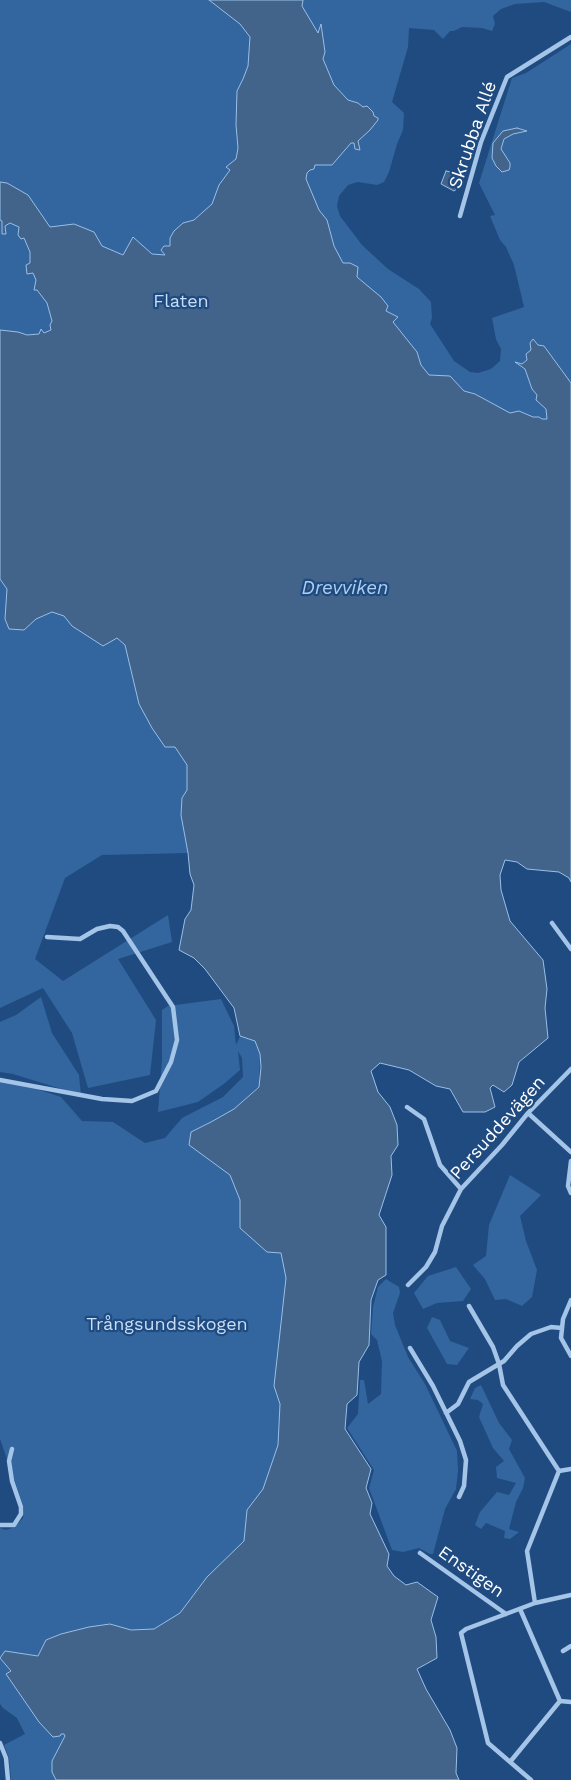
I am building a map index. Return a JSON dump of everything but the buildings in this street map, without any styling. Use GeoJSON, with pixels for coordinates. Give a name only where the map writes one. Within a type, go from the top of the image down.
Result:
{"type":"FeatureCollection","features":[{"type":"Feature","properties":{"kind":"street","name":"Skrubba Allé"},"geometry":{"type":"LineString","coordinates":[[460,216],[481,142],[507,77],[571,37]]}},
{"type":"Feature","properties":{"kind":"street"},"geometry":{"type":"LineString","coordinates":[[552,923],[571,949]]}},
{"type":"Feature","properties":{"kind":"street"},"geometry":{"type":"LineString","coordinates":[[0,1080],[102,1099],[132,1101],[156,1091],[171,1062],[177,1040],[173,1007],[123,931],[118,927],[110,926],[97,929],[80,938],[47,937]]}},
{"type":"Feature","properties":{"kind":"street","name":"Persuddevägen"},"geometry":{"type":"LineString","coordinates":[[408,1285],[426,1267],[435,1252],[442,1226],[460,1188],[571,1069]]}},
{"type":"Feature","properties":{"kind":"street"},"geometry":{"type":"LineString","coordinates":[[407,1107],[424,1119],[440,1165],[460,1188]]}},
{"type":"Feature","properties":{"kind":"street"},"geometry":{"type":"LineString","coordinates":[[528,1113],[571,1152]]}},
{"type":"Feature","properties":{"kind":"street"},"geometry":{"type":"LineString","coordinates":[[571,1161],[568,1186],[571,1193]]}},
{"type":"Feature","properties":{"kind":"street"},"geometry":{"type":"LineString","coordinates":[[571,1300],[563,1319],[561,1338],[571,1356]]}},
{"type":"Feature","properties":{"kind":"street"},"geometry":{"type":"LineString","coordinates":[[469,1306],[493,1347],[503,1385],[558,1471]]}},
{"type":"Feature","properties":{"kind":"street"},"geometry":{"type":"LineString","coordinates":[[446,1413],[458,1404],[469,1382],[499,1364],[531,1334],[551,1326],[562,1328]]}},
{"type":"Feature","properties":{"kind":"street"},"geometry":{"type":"LineString","coordinates":[[410,1348],[433,1386],[460,1441],[466,1460],[464,1486],[459,1497]]}},
{"type":"Feature","properties":{"kind":"street"},"geometry":{"type":"LineString","coordinates":[[0,1525],[14,1525],[21,1514],[21,1507],[12,1481],[9,1461],[12,1449]]}},
{"type":"Feature","properties":{"kind":"street"},"geometry":{"type":"LineString","coordinates":[[558,1471],[571,1469]]}},
{"type":"Feature","properties":{"kind":"street"},"geometry":{"type":"LineString","coordinates":[[535,1603],[527,1551],[558,1471]]}},
{"type":"Feature","properties":{"kind":"street","name":"Enstigen"},"geometry":{"type":"LineString","coordinates":[[420,1553],[506,1614]]}},
{"type":"Feature","properties":{"kind":"street"},"geometry":{"type":"LineString","coordinates":[[531,1780],[488,1743],[461,1633],[466,1629],[535,1603],[571,1595]]}},
{"type":"Feature","properties":{"kind":"street"},"geometry":{"type":"LineString","coordinates":[[520,1609],[560,1701]]}},
{"type":"Feature","properties":{"kind":"street"},"geometry":{"type":"LineString","coordinates":[[563,1651],[571,1646]]}},
{"type":"Feature","properties":{"kind":"street"},"geometry":{"type":"LineString","coordinates":[[510,1762],[560,1701]]}},
{"type":"Feature","properties":{"kind":"street"},"geometry":{"type":"LineString","coordinates":[[560,1701],[571,1702]]}},
{"type":"Feature","properties":{"kind":"street"},"geometry":{"type":"LineString","coordinates":[[0,1743],[6,1758],[8,1780]]}},
{"type":"Feature","properties":{"kind":"green space","name":"Flaten"},"geometry":{"type":"Polygon","coordinates":[[[0,0],[571,0],[571,12],[544,2],[515,4],[501,9],[493,16],[495,24],[492,31],[482,28],[462,27],[450,31],[443,39],[434,30],[409,28],[408,47],[392,102],[404,113],[403,130],[389,172],[384,182],[377,185],[358,182],[348,185],[339,196],[337,206],[340,216],[362,245],[388,269],[419,289],[431,302],[432,318],[430,324],[454,361],[470,372],[478,373],[491,369],[500,361],[501,349],[496,339],[492,318],[524,307],[514,265],[506,247],[500,240],[490,216],[495,215],[479,183],[512,78],[526,73],[571,44],[571,733],[0,434],[0,0]]]}},
{"type":"Feature","properties":{"kind":"green space"},"geometry":{"type":"Polygon","coordinates":[[[106,558],[187,765],[187,790],[182,798],[181,815],[188,853],[102,855],[65,878],[35,959],[63,981],[168,915],[172,942],[118,959],[156,1020],[150,1075],[88,1088],[72,1033],[43,988],[0,1008],[0,579],[7,589],[7,600],[106,558]]]}},
{"type":"Feature","properties":{"kind":"green space"},"geometry":{"type":"Polygon","coordinates":[[[41,997],[52,1033],[79,1075],[81,1095],[13,1074],[0,1072],[0,1022],[16,1015],[41,997]]]}},
{"type":"Feature","properties":{"kind":"green space","name":"Trångsundsskogen"},"geometry":{"type":"Polygon","coordinates":[[[221,999],[234,1026],[236,1045],[240,1036],[255,1041],[260,1054],[259,1086],[234,1109],[191,1132],[320,1151],[310,1576],[154,1695],[110,1624],[61,1634],[46,1640],[38,1656],[5,1651],[0,1658],[0,1528],[6,1530],[15,1527],[23,1518],[24,1508],[0,1439],[0,1080],[16,1082],[61,1097],[82,1121],[113,1122],[145,1143],[165,1138],[182,1118],[223,1097],[243,1077],[242,1058],[238,1051],[240,1070],[225,1083],[198,1102],[158,1112],[162,1060],[162,1010],[168,1006],[221,999]]]}},
{"type":"Feature","properties":{"kind":"green space"},"geometry":{"type":"Polygon","coordinates":[[[510,1175],[541,1195],[520,1216],[526,1241],[537,1270],[532,1297],[522,1306],[506,1299],[495,1300],[485,1279],[473,1265],[486,1256],[489,1225],[510,1175]]]}},
{"type":"Feature","properties":{"kind":"green space"},"geometry":{"type":"Polygon","coordinates":[[[456,1267],[471,1289],[463,1301],[437,1303],[423,1309],[414,1293],[428,1276],[456,1267]]]}},
{"type":"Feature","properties":{"kind":"green space"},"geometry":{"type":"Polygon","coordinates":[[[386,1279],[399,1287],[400,1293],[393,1313],[395,1325],[408,1357],[425,1384],[457,1451],[458,1471],[456,1489],[445,1509],[433,1554],[419,1548],[403,1552],[392,1550],[369,1488],[374,1470],[347,1428],[358,1414],[360,1380],[364,1380],[368,1404],[381,1394],[382,1361],[377,1340],[371,1334],[373,1307],[378,1287],[386,1279]]]}},
{"type":"Feature","properties":{"kind":"green space"},"geometry":{"type":"Polygon","coordinates":[[[432,1317],[440,1320],[450,1341],[469,1348],[457,1365],[447,1364],[427,1328],[432,1317]]]}},
{"type":"Feature","properties":{"kind":"green space"},"geometry":{"type":"Polygon","coordinates":[[[481,1385],[499,1423],[512,1440],[509,1449],[525,1478],[509,1529],[519,1532],[510,1539],[504,1538],[505,1531],[486,1523],[481,1529],[475,1525],[480,1512],[497,1492],[509,1495],[516,1483],[497,1478],[496,1467],[504,1461],[493,1448],[479,1417],[483,1404],[478,1400],[470,1399],[475,1388],[481,1385]]]}},
{"type":"Feature","properties":{"kind":"green space"},"geometry":{"type":"Polygon","coordinates":[[[0,1658],[11,1671],[6,1674],[39,1722],[320,1780],[11,1780],[9,1758],[4,1745],[25,1734],[17,1718],[0,1704],[0,1658]]]}},
{"type":"Feature","properties":{"kind":"water","name":"Drevviken"},"geometry":{"type":"Polygon","coordinates":[[[209,0],[303,0],[302,6],[318,33],[321,24],[325,52],[323,59],[334,85],[348,100],[358,103],[363,107],[367,106],[374,116],[378,118],[370,130],[358,141],[360,150],[355,149],[354,143],[351,143],[332,165],[315,165],[314,169],[307,173],[306,179],[319,210],[327,220],[334,246],[343,263],[350,263],[358,267],[357,277],[381,297],[388,306],[386,311],[398,317],[393,322],[417,352],[421,365],[429,375],[450,376],[464,391],[475,394],[510,413],[519,411],[533,417],[547,419],[546,409],[536,400],[537,395],[532,389],[525,369],[515,362],[522,364],[527,360],[526,354],[531,350],[530,343],[533,339],[538,345],[544,346],[571,383],[571,882],[569,878],[559,872],[527,869],[517,862],[505,860],[500,875],[501,890],[510,921],[543,960],[547,989],[545,1008],[548,1038],[519,1062],[512,1085],[504,1092],[493,1085],[490,1088],[495,1107],[485,1112],[463,1112],[450,1089],[436,1086],[409,1070],[380,1063],[371,1071],[378,1092],[390,1107],[397,1125],[398,1145],[391,1156],[392,1175],[379,1215],[386,1227],[386,1275],[378,1280],[371,1300],[369,1345],[359,1362],[357,1395],[347,1404],[345,1429],[371,1469],[366,1488],[372,1503],[370,1514],[389,1554],[387,1566],[394,1576],[406,1585],[417,1582],[438,1597],[431,1620],[436,1637],[437,1658],[417,1669],[426,1689],[450,1730],[457,1748],[456,1773],[459,1780],[56,1780],[52,1772],[52,1761],[65,1736],[61,1734],[60,1736],[53,1737],[39,1722],[6,1674],[11,1671],[0,1658],[5,1651],[38,1656],[46,1640],[89,1627],[110,1624],[131,1630],[154,1629],[180,1613],[207,1577],[244,1541],[247,1510],[263,1489],[278,1445],[280,1404],[274,1386],[286,1278],[281,1253],[267,1252],[240,1228],[240,1200],[230,1175],[189,1145],[191,1132],[234,1109],[259,1087],[261,1067],[260,1054],[255,1041],[240,1036],[234,1008],[205,969],[194,958],[179,950],[185,919],[191,910],[194,885],[190,874],[181,815],[182,798],[187,790],[187,765],[175,747],[165,747],[139,704],[125,645],[117,638],[103,646],[72,626],[64,616],[52,612],[36,619],[24,630],[9,629],[5,619],[7,589],[0,579],[0,330],[27,335],[39,334],[41,329],[44,333],[51,330],[50,325],[52,321],[47,303],[37,290],[34,290],[36,280],[33,273],[27,274],[26,265],[30,263],[30,252],[24,238],[21,239],[18,235],[19,227],[10,223],[5,226],[6,234],[2,234],[0,182],[7,183],[28,195],[50,227],[74,224],[94,232],[102,246],[123,255],[133,237],[152,254],[165,255],[161,250],[164,246],[170,246],[170,238],[174,231],[183,223],[194,220],[212,204],[219,185],[230,170],[226,167],[236,159],[238,148],[236,125],[237,91],[248,66],[250,37],[240,24],[209,0]]]}},
{"type":"Feature","properties":{"kind":"water"},"geometry":{"type":"Polygon","coordinates":[[[517,128],[527,131],[513,134],[504,139],[501,149],[510,163],[510,167],[509,170],[502,172],[492,158],[493,143],[503,131],[517,128]]]}},
{"type":"Feature","properties":{"kind":"water"},"geometry":{"type":"Polygon","coordinates":[[[446,171],[464,175],[461,186],[454,191],[441,184],[446,171]]]}}]}
